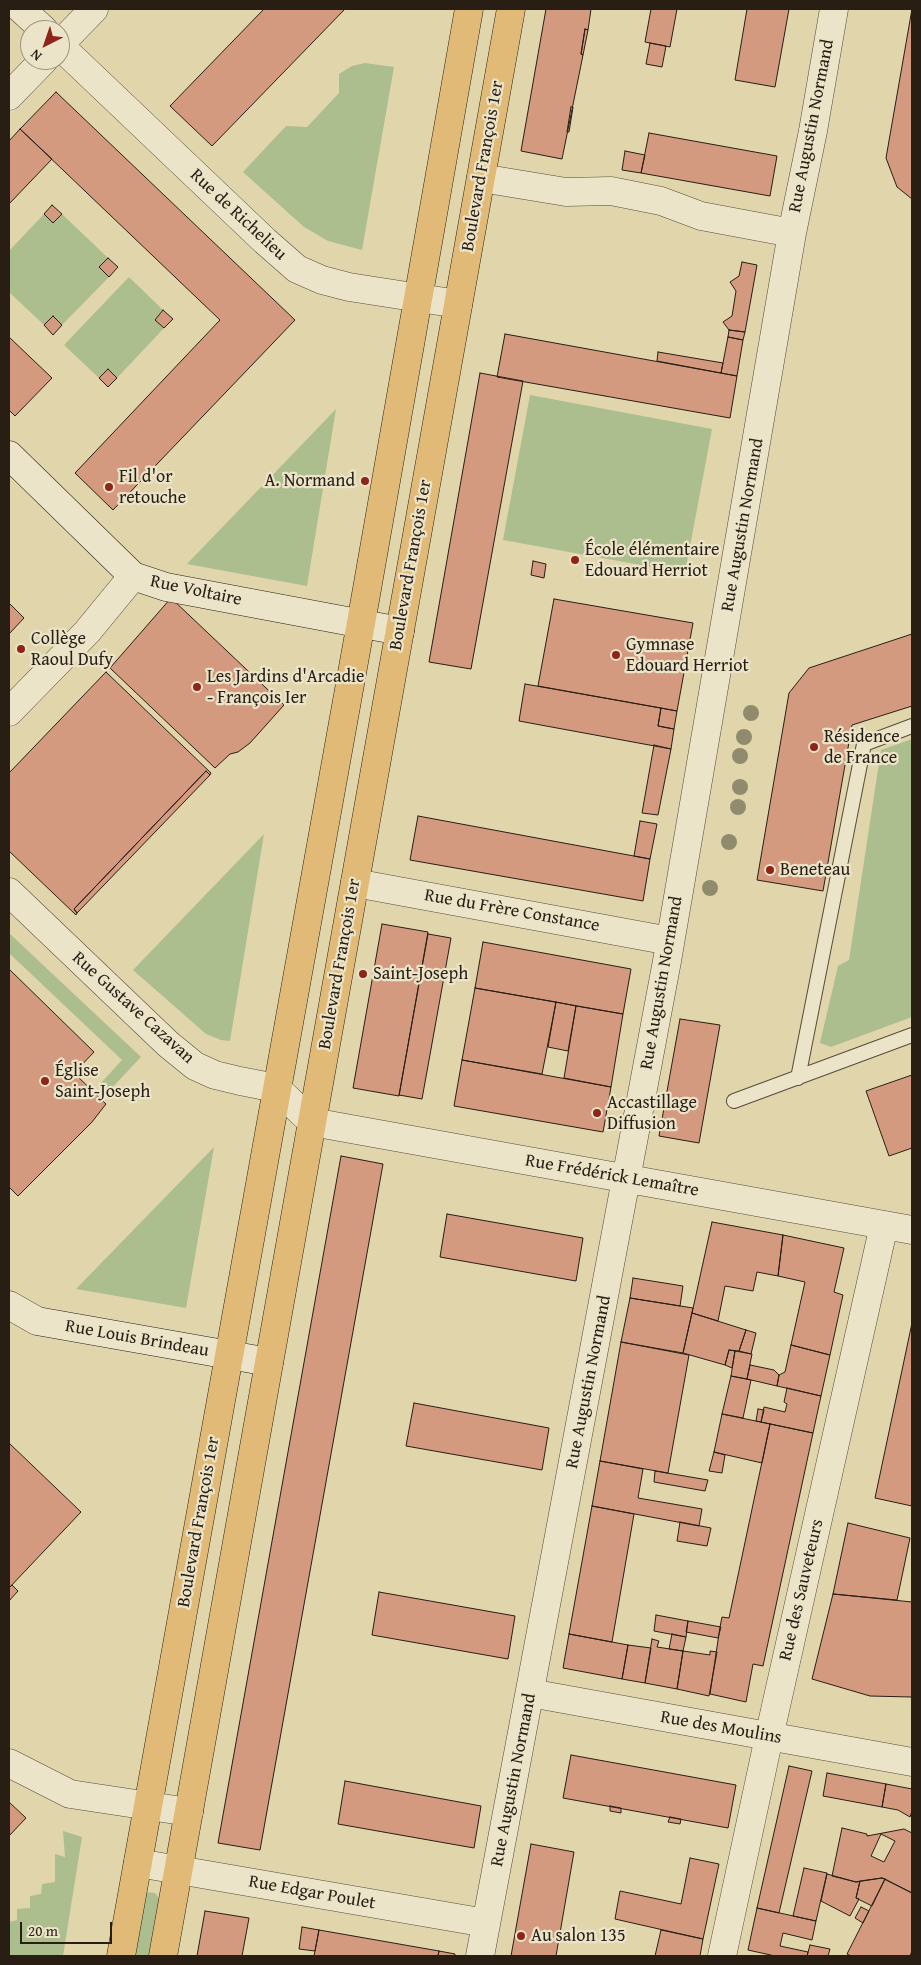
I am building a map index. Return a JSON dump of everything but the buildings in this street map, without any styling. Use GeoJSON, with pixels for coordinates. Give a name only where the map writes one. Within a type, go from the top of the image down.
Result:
{"type":"FeatureCollection","features":[{"type":"Feature","properties":{"kind":"main road","name":"Boulevard François 1er"},"geometry":{"type":"LineString","coordinates":[[121,1956],[361,623],[469,9]]}},
{"type":"Feature","properties":{"kind":"main road","name":"Boulevard François 1er"},"geometry":{"type":"LineString","coordinates":[[163,1956],[511,9]]}},
{"type":"Feature","properties":{"kind":"street"},"geometry":{"type":"LineString","coordinates":[[21,9],[33,20]]}},
{"type":"Feature","properties":{"kind":"street"},"geometry":{"type":"LineString","coordinates":[[70,34],[94,9]]}},
{"type":"Feature","properties":{"kind":"street","name":"Rue Augustin Normand"},"geometry":{"type":"LineString","coordinates":[[480,1956],[627,1178],[727,620],[792,233],[813,131],[834,9]]}},
{"type":"Feature","properties":{"kind":"street","name":"Rue de Richelieu"},"geometry":{"type":"LineString","coordinates":[[70,55],[265,241],[297,269],[322,280],[349,287],[458,304]]}},
{"type":"Feature","properties":{"kind":"street"},"geometry":{"type":"LineString","coordinates":[[9,96],[34,70]]}},
{"type":"Feature","properties":{"kind":"street"},"geometry":{"type":"LineString","coordinates":[[481,178],[566,192],[611,191],[660,201],[701,216],[792,233]]}},
{"type":"Feature","properties":{"kind":"street","name":"Rue Voltaire"},"geometry":{"type":"LineString","coordinates":[[9,455],[133,576],[166,587],[400,631]]}},
{"type":"Feature","properties":{"kind":"street"},"geometry":{"type":"LineString","coordinates":[[9,712],[87,632],[133,576]]}},
{"type":"Feature","properties":{"kind":"street","name":"Rue du Frère Constance"},"geometry":{"type":"LineString","coordinates":[[355,882],[670,940]]}},
{"type":"Feature","properties":{"kind":"street","name":"Rue Gustave Cazavan"},"geometry":{"type":"LineString","coordinates":[[9,892],[168,1044],[195,1066],[215,1075],[240,1082],[276,1088]]}},
{"type":"Feature","properties":{"kind":"street"},"geometry":{"type":"LineString","coordinates":[[276,1088],[312,1122]]}},
{"type":"Feature","properties":{"kind":"street","name":"Rue Frédérick Lemaître"},"geometry":{"type":"LineString","coordinates":[[312,1122],[912,1230]]}},
{"type":"Feature","properties":{"kind":"street","name":"Rue des Sauveteurs"},"geometry":{"type":"LineString","coordinates":[[722,1956],[769,1736],[884,1225]]}},
{"type":"Feature","properties":{"kind":"street","name":"Rue Louis Brindeau"},"geometry":{"type":"LineString","coordinates":[[9,1305],[37,1321],[269,1362]]}},
{"type":"Feature","properties":{"kind":"street","name":"Rue des Moulins"},"geometry":{"type":"LineString","coordinates":[[530,1693],[912,1762]]}},
{"type":"Feature","properties":{"kind":"street"},"geometry":{"type":"LineString","coordinates":[[9,1763],[70,1794],[189,1812]]}},
{"type":"Feature","properties":{"kind":"street","name":"Rue Edgar Poulet"},"geometry":{"type":"LineString","coordinates":[[138,1862],[486,1923]]}},
{"type":"Feature","properties":{"kind":"lane"},"geometry":{"type":"LineString","coordinates":[[798,1078],[864,744],[912,726]]}},
{"type":"Feature","properties":{"kind":"lane"},"geometry":{"type":"LineString","coordinates":[[734,1101],[912,1035]]}},
{"type":"Feature","properties":{"kind":"green space"},"geometry":{"type":"Polygon","coordinates":[[[365,63],[394,67],[362,250],[328,241],[304,227],[243,172],[286,126],[307,127],[339,93],[339,74],[352,66],[365,63]]]}},
{"type":"Feature","properties":{"kind":"green space"},"geometry":{"type":"Polygon","coordinates":[[[44,214],[53,222],[62,214],[108,258],[100,267],[109,277],[62,325],[53,316],[44,325],[9,292],[9,251],[44,214]]]}},
{"type":"Feature","properties":{"kind":"green space"},"geometry":{"type":"Polygon","coordinates":[[[129,277],[163,310],[155,320],[164,328],[117,378],[108,369],[99,378],[64,345],[129,277]]]}},
{"type":"Feature","properties":{"kind":"green space"},"geometry":{"type":"Polygon","coordinates":[[[530,395],[712,429],[685,573],[503,540],[530,395]]]}},
{"type":"Feature","properties":{"kind":"green space"},"geometry":{"type":"Polygon","coordinates":[[[336,409],[307,586],[187,564],[336,409]]]}},
{"type":"Feature","properties":{"kind":"green space"},"geometry":{"type":"Polygon","coordinates":[[[912,739],[912,1017],[831,1047],[820,1043],[838,966],[849,960],[881,750],[912,739]]]}},
{"type":"Feature","properties":{"kind":"green space"},"geometry":{"type":"Polygon","coordinates":[[[264,834],[230,1041],[221,1040],[206,1034],[133,970],[264,834]]]}},
{"type":"Feature","properties":{"kind":"green space"},"geometry":{"type":"Polygon","coordinates":[[[9,933],[141,1057],[109,1091],[101,1083],[122,1060],[9,953],[9,933]]]}},
{"type":"Feature","properties":{"kind":"green space"},"geometry":{"type":"Polygon","coordinates":[[[214,1147],[186,1308],[76,1289],[214,1147]]]}},
{"type":"Feature","properties":{"kind":"green space"},"geometry":{"type":"Polygon","coordinates":[[[63,1831],[82,1837],[63,1956],[9,1956],[9,1922],[17,1920],[17,1909],[30,1908],[30,1896],[41,1894],[42,1884],[55,1882],[55,1854],[65,1857],[63,1831]]]}},
{"type":"Feature","properties":{"kind":"green space"},"geometry":{"type":"Polygon","coordinates":[[[146,1892],[155,1893],[160,1899],[150,1956],[135,1956],[146,1892]]]}},
{"type":"Feature","properties":{"kind":"place","name":"A. Normand"},"geometry":{"type":"Point","coordinates":[365,481]}},
{"type":"Feature","properties":{"kind":"place","name":"Fil d'or retouche"},"geometry":{"type":"Point","coordinates":[109,487]}},
{"type":"Feature","properties":{"kind":"place","name":"École élémentaire Edouard Herriot"},"geometry":{"type":"Point","coordinates":[575,560]}},
{"type":"Feature","properties":{"kind":"place","name":"Collège Raoul Dufy"},"geometry":{"type":"Point","coordinates":[21,649]}},
{"type":"Feature","properties":{"kind":"place","name":"Gymnase Edouard Herriot"},"geometry":{"type":"Point","coordinates":[616,655]}},
{"type":"Feature","properties":{"kind":"place","name":"Les Jardins d'Arcadie - François Ier"},"geometry":{"type":"Point","coordinates":[197,687]}},
{"type":"Feature","properties":{"kind":"place","name":"Résidence de France"},"geometry":{"type":"Point","coordinates":[814,747]}},
{"type":"Feature","properties":{"kind":"place","name":"Beneteau"},"geometry":{"type":"Point","coordinates":[770,870]}},
{"type":"Feature","properties":{"kind":"place","name":"Saint-Joseph"},"geometry":{"type":"Point","coordinates":[363,974]}},
{"type":"Feature","properties":{"kind":"place","name":"Église Saint-Joseph"},"geometry":{"type":"Point","coordinates":[45,1081]}},
{"type":"Feature","properties":{"kind":"place","name":"Accastillage Diffusion"},"geometry":{"type":"Point","coordinates":[597,1113]}},
{"type":"Feature","properties":{"kind":"place","name":"Au salon 135"},"geometry":{"type":"Point","coordinates":[521,1936]}}]}
